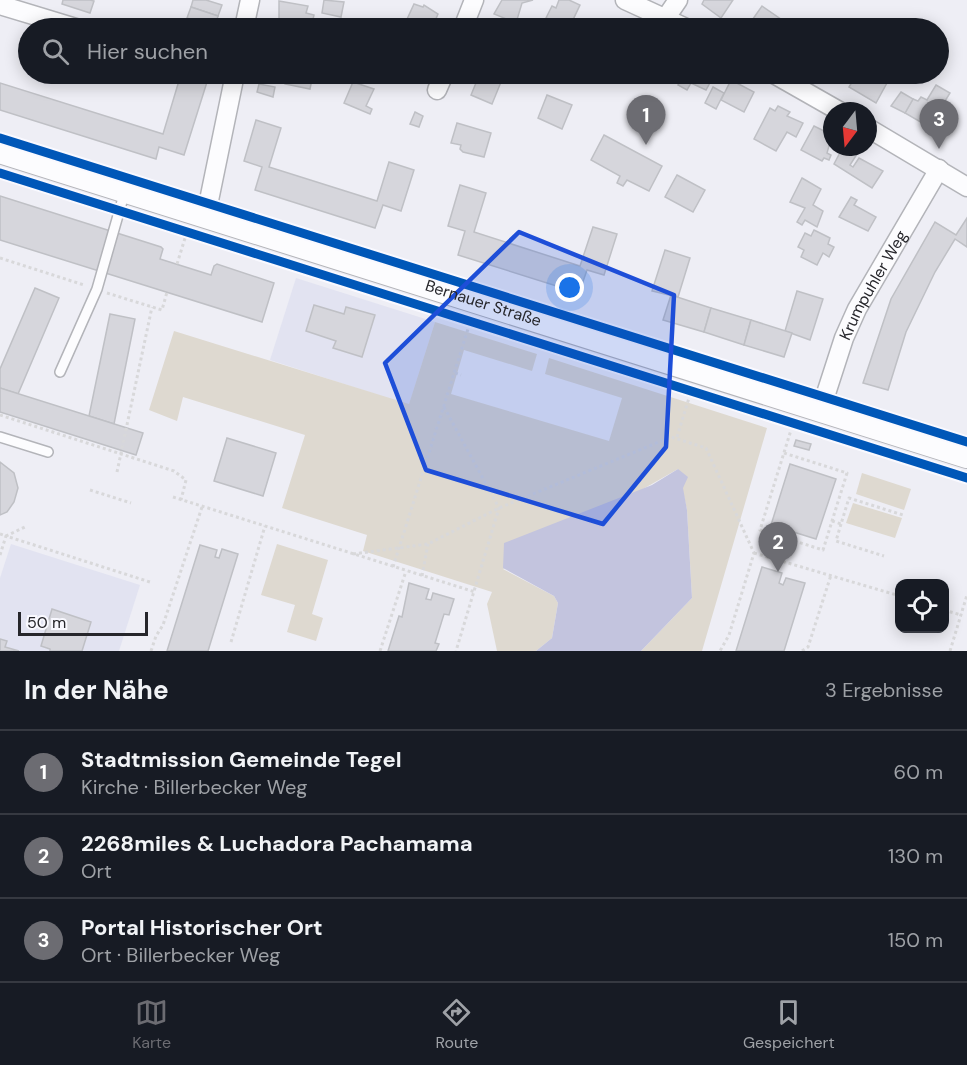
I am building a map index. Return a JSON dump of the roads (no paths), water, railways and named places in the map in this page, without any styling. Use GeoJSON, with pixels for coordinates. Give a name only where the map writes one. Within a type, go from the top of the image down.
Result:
{"type":"FeatureCollection","features":[{"type":"Feature","properties":{"kind":"main road","name":"Bernauer Straße"},"geometry":{"type":"LineString","coordinates":[[0,150],[125,189],[203,226],[817,419],[967,455]]}},
{"type":"Feature","properties":{"kind":"street"},"geometry":{"type":"LineString","coordinates":[[246,18],[250,0]]}},
{"type":"Feature","properties":{"kind":"street"},"geometry":{"type":"LineString","coordinates":[[467,18],[474,0]]}},
{"type":"Feature","properties":{"kind":"street"},"geometry":{"type":"LineString","coordinates":[[625,0],[663,18]]}},
{"type":"Feature","properties":{"kind":"street"},"geometry":{"type":"LineString","coordinates":[[666,18],[678,0]]}},
{"type":"Feature","properties":{"kind":"street"},"geometry":{"type":"LineString","coordinates":[[0,5],[43,18]]}},
{"type":"Feature","properties":{"kind":"street"},"geometry":{"type":"LineString","coordinates":[[203,226],[229,84]]}},
{"type":"Feature","properties":{"kind":"street"},"geometry":{"type":"LineString","coordinates":[[792,84],[823,102]]}},
{"type":"Feature","properties":{"kind":"street"},"geometry":{"type":"LineString","coordinates":[[877,133],[967,187]]}},
{"type":"Feature","properties":{"kind":"street","name":"Krumpuhler Weg"},"geometry":{"type":"LineString","coordinates":[[817,419],[844,338],[857,309],[939,169]]}},
{"type":"Feature","properties":{"kind":"lane"},"geometry":{"type":"LineString","coordinates":[[60,372],[97,289],[125,189]]}},
{"type":"Feature","properties":{"kind":"lane"},"geometry":{"type":"LineString","coordinates":[[0,437],[48,452]]}},
{"type":"Feature","properties":{"kind":"water"},"geometry":{"type":"Polygon","coordinates":[[[678,469],[688,477],[683,488],[687,510],[692,598],[641,651],[536,651],[552,638],[558,603],[554,596],[503,568],[504,543],[652,485],[678,469]]]}},
{"type":"Feature","properties":{"kind":"place","name":"Stadtmission Gemeinde Tegel"},"geometry":{"type":"Point","coordinates":[646,145]}},
{"type":"Feature","properties":{"kind":"place","name":"Portal Historischer Ort"},"geometry":{"type":"Point","coordinates":[939,149]}},
{"type":"Feature","properties":{"kind":"place","name":"2268miles & Luchadora Pachamama"},"geometry":{"type":"Point","coordinates":[778,572]}}]}
